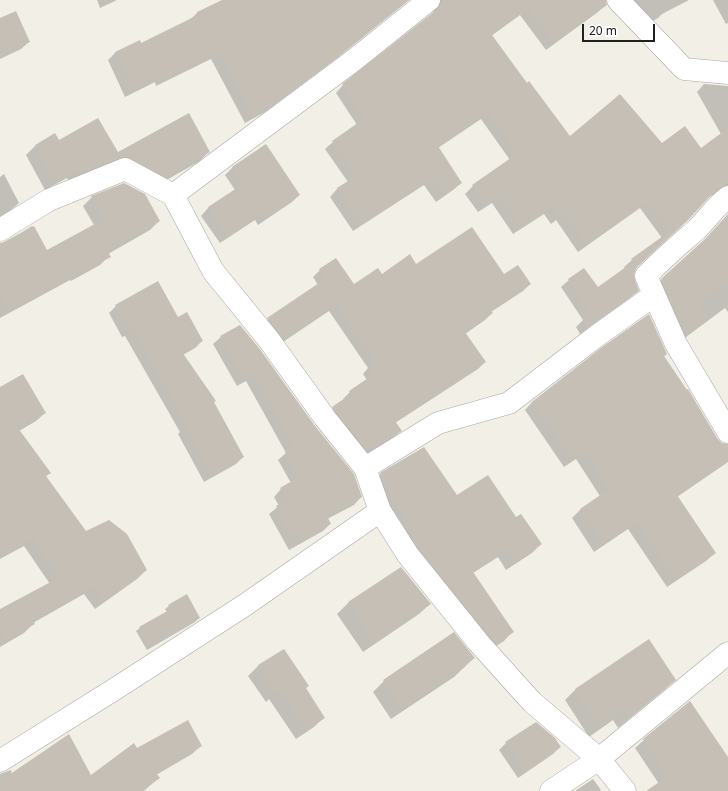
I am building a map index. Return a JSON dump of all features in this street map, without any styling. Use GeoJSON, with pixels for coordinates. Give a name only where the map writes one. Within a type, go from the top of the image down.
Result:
{"type":"FeatureCollection","features":[{"type":"Feature","properties":{"kind":"street"},"geometry":{"type":"LineString","coordinates":[[173,195],[354,60],[429,0]]}},
{"type":"Feature","properties":{"kind":"street"},"geometry":{"type":"LineString","coordinates":[[618,0],[684,69],[728,73]]}},
{"type":"Feature","properties":{"kind":"street"},"geometry":{"type":"LineString","coordinates":[[0,230],[49,200],[125,170],[173,195],[213,271],[270,340],[325,418],[365,468],[380,511],[408,555],[478,642],[532,702],[599,759],[625,791]]}},
{"type":"Feature","properties":{"kind":"street"},"geometry":{"type":"LineString","coordinates":[[728,197],[718,205],[698,227],[667,254],[646,276],[676,344],[728,432]]}},
{"type":"Feature","properties":{"kind":"street"},"geometry":{"type":"LineString","coordinates":[[365,468],[438,423],[509,403],[598,335],[654,295]]}},
{"type":"Feature","properties":{"kind":"street"},"geometry":{"type":"LineString","coordinates":[[0,761],[245,605],[380,511]]}},
{"type":"Feature","properties":{"kind":"street"},"geometry":{"type":"LineString","coordinates":[[551,791],[599,759],[728,653]]}},
{"type":"Feature","properties":{"kind":"building"},"geometry":{"type":"Polygon","coordinates":[[[222,0],[409,0],[346,50],[273,104],[253,116],[219,52],[164,79],[162,75],[133,90],[115,52],[140,40],[141,43],[198,15],[197,12],[222,0]]]}},
{"type":"Feature","properties":{"kind":"building"},"geometry":{"type":"Polygon","coordinates":[[[449,0],[606,0],[607,5],[554,43],[529,8],[492,35],[527,83],[529,81],[570,136],[620,94],[662,143],[685,126],[701,148],[728,128],[728,185],[720,187],[715,191],[688,220],[637,267],[634,274],[639,291],[588,327],[583,319],[591,313],[568,279],[584,268],[598,287],[633,262],[631,259],[670,231],[648,201],[587,245],[564,214],[559,217],[552,207],[521,227],[500,196],[486,205],[472,185],[518,153],[489,112],[438,146],[462,183],[444,195],[432,178],[361,224],[337,188],[356,176],[332,141],[365,118],[342,84],[449,0]]]}},
{"type":"Feature","properties":{"kind":"building"},"geometry":{"type":"Polygon","coordinates":[[[16,11],[30,42],[0,55],[0,18],[16,11]]]}},
{"type":"Feature","properties":{"kind":"building"},"geometry":{"type":"Polygon","coordinates":[[[189,113],[210,152],[166,177],[131,158],[125,157],[79,174],[77,170],[55,182],[35,145],[55,133],[59,140],[98,118],[118,152],[189,113]]]}},
{"type":"Feature","properties":{"kind":"building"},"geometry":{"type":"Polygon","coordinates":[[[266,144],[300,195],[266,218],[263,213],[227,237],[208,207],[243,184],[232,167],[266,144]]]}},
{"type":"Feature","properties":{"kind":"building"},"geometry":{"type":"Polygon","coordinates":[[[124,183],[145,194],[160,221],[107,251],[111,257],[80,273],[79,272],[9,310],[0,295],[0,244],[34,226],[47,250],[104,219],[91,196],[124,183]]]}},
{"type":"Feature","properties":{"kind":"building"},"geometry":{"type":"Polygon","coordinates":[[[728,214],[728,282],[698,304],[709,319],[686,336],[661,279],[706,238],[728,214]]]}},
{"type":"Feature","properties":{"kind":"building"},"geometry":{"type":"Polygon","coordinates":[[[472,227],[504,274],[518,265],[531,284],[491,311],[493,313],[465,332],[486,362],[395,421],[402,431],[368,452],[332,407],[351,394],[349,391],[374,374],[369,366],[376,362],[336,304],[284,340],[267,318],[325,279],[319,269],[336,258],[354,284],[378,268],[382,274],[410,254],[416,264],[472,227]]]}},
{"type":"Feature","properties":{"kind":"building"},"geometry":{"type":"Polygon","coordinates":[[[158,281],[178,317],[187,312],[203,341],[182,352],[216,401],[214,402],[244,457],[212,475],[185,426],[187,425],[132,329],[130,331],[115,305],[158,281]]]}},
{"type":"Feature","properties":{"kind":"building"},"geometry":{"type":"Polygon","coordinates":[[[649,314],[667,354],[664,356],[687,390],[688,389],[717,438],[722,443],[728,444],[728,460],[677,495],[716,553],[676,580],[637,521],[603,544],[580,509],[609,489],[584,452],[572,460],[533,401],[605,345],[649,314]]]}},
{"type":"Feature","properties":{"kind":"building"},"geometry":{"type":"Polygon","coordinates":[[[240,325],[259,348],[315,426],[354,474],[362,497],[327,516],[331,524],[296,543],[276,506],[287,500],[280,488],[299,477],[285,452],[294,447],[254,374],[244,380],[220,336],[240,325]]]}},
{"type":"Feature","properties":{"kind":"building"},"geometry":{"type":"Polygon","coordinates":[[[23,374],[46,413],[18,428],[51,473],[46,476],[86,531],[109,520],[127,534],[147,570],[104,601],[93,585],[32,620],[35,624],[6,640],[0,629],[0,609],[60,577],[33,538],[0,556],[0,387],[23,374]]]}},
{"type":"Feature","properties":{"kind":"building"},"geometry":{"type":"Polygon","coordinates":[[[424,447],[457,495],[488,475],[516,517],[521,514],[542,544],[516,562],[507,549],[473,572],[514,632],[496,644],[453,589],[452,590],[422,553],[423,552],[402,521],[406,518],[385,486],[380,473],[424,447]]]}},
{"type":"Feature","properties":{"kind":"building"},"geometry":{"type":"Polygon","coordinates":[[[401,567],[431,604],[374,642],[348,602],[401,567]]]}},
{"type":"Feature","properties":{"kind":"building"},"geometry":{"type":"Polygon","coordinates":[[[187,594],[200,618],[150,647],[139,627],[171,609],[168,605],[187,594]]]}},
{"type":"Feature","properties":{"kind":"building"},"geometry":{"type":"Polygon","coordinates":[[[454,632],[475,658],[465,665],[466,666],[402,709],[383,680],[454,632]]]}},
{"type":"Feature","properties":{"kind":"building"},"geometry":{"type":"Polygon","coordinates":[[[649,639],[676,680],[629,718],[624,710],[600,727],[575,689],[649,639]]]}},
{"type":"Feature","properties":{"kind":"building"},"geometry":{"type":"Polygon","coordinates":[[[284,649],[309,686],[306,688],[325,718],[307,730],[280,690],[276,693],[258,665],[284,649]]]}},
{"type":"Feature","properties":{"kind":"building"},"geometry":{"type":"Polygon","coordinates":[[[690,701],[728,757],[728,791],[646,791],[668,776],[643,739],[690,701]]]}},
{"type":"Feature","properties":{"kind":"building"},"geometry":{"type":"Polygon","coordinates":[[[188,720],[202,746],[155,772],[160,778],[142,791],[0,791],[0,781],[69,734],[91,775],[134,743],[137,748],[188,720]]]}},
{"type":"Feature","properties":{"kind":"building"},"geometry":{"type":"Polygon","coordinates":[[[536,722],[555,738],[561,747],[526,772],[505,742],[536,722]]]}}]}
